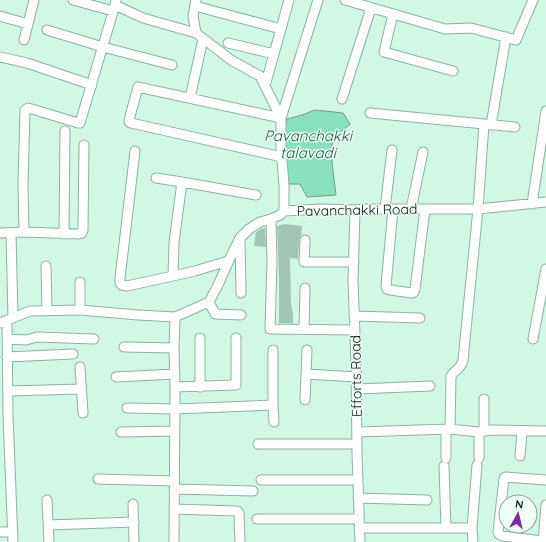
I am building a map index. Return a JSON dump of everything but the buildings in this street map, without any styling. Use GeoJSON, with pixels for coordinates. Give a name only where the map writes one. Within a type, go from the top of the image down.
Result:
{"type":"FeatureCollection","features":[{"type":"Feature","properties":{"kind":"street"},"geometry":{"type":"LineString","coordinates":[[24,40],[34,0]]}},
{"type":"Feature","properties":{"kind":"street"},"geometry":{"type":"LineString","coordinates":[[73,0],[115,5],[144,18],[196,33],[231,60],[260,76],[281,118]]}},
{"type":"Feature","properties":{"kind":"street"},"geometry":{"type":"LineString","coordinates":[[265,86],[289,0]]}},
{"type":"Feature","properties":{"kind":"street"},"geometry":{"type":"LineString","coordinates":[[284,211],[281,118],[318,0]]}},
{"type":"Feature","properties":{"kind":"street"},"geometry":{"type":"LineString","coordinates":[[345,0],[445,29],[471,28],[516,40],[533,0]]}},
{"type":"Feature","properties":{"kind":"street"},"geometry":{"type":"LineString","coordinates":[[196,33],[193,16],[196,3],[281,29]]}},
{"type":"Feature","properties":{"kind":"street"},"geometry":{"type":"LineString","coordinates":[[24,232],[25,110],[28,108],[78,124],[80,123],[115,5]]}},
{"type":"Feature","properties":{"kind":"street"},"geometry":{"type":"LineString","coordinates":[[342,99],[371,8]]}},
{"type":"Feature","properties":{"kind":"street"},"geometry":{"type":"LineString","coordinates":[[393,14],[384,52],[453,71]]}},
{"type":"Feature","properties":{"kind":"street"},"geometry":{"type":"LineString","coordinates":[[0,16],[28,24]]}},
{"type":"Feature","properties":{"kind":"street"},"geometry":{"type":"LineString","coordinates":[[47,30],[103,47],[172,65]]}},
{"type":"Feature","properties":{"kind":"street"},"geometry":{"type":"LineString","coordinates":[[446,528],[445,462],[451,376],[463,364],[487,125],[506,37]]}},
{"type":"Feature","properties":{"kind":"street"},"geometry":{"type":"LineString","coordinates":[[190,98],[204,39]]}},
{"type":"Feature","properties":{"kind":"street"},"geometry":{"type":"LineString","coordinates":[[228,43],[274,54]]}},
{"type":"Feature","properties":{"kind":"street"},"geometry":{"type":"LineString","coordinates":[[0,57],[27,63],[92,84]]}},
{"type":"Feature","properties":{"kind":"street"},"geometry":{"type":"LineString","coordinates":[[281,118],[138,87],[129,122],[282,157]]}},
{"type":"Feature","properties":{"kind":"street"},"geometry":{"type":"LineString","coordinates":[[532,204],[546,112]]}},
{"type":"Feature","properties":{"kind":"street"},"geometry":{"type":"LineString","coordinates":[[370,113],[515,127]]}},
{"type":"Feature","properties":{"kind":"street"},"geometry":{"type":"LineString","coordinates":[[64,234],[65,131]]}},
{"type":"Feature","properties":{"kind":"street"},"geometry":{"type":"LineString","coordinates":[[0,233],[82,233],[84,145]]}},
{"type":"Feature","properties":{"kind":"street"},"geometry":{"type":"LineString","coordinates":[[392,150],[387,289],[412,292],[415,290],[425,209]]}},
{"type":"Feature","properties":{"kind":"street"},"geometry":{"type":"LineString","coordinates":[[135,151],[120,278],[122,285],[127,286],[173,276],[228,261]]}},
{"type":"Feature","properties":{"kind":"street"},"geometry":{"type":"LineString","coordinates":[[411,209],[423,152]]}},
{"type":"Feature","properties":{"kind":"street"},"geometry":{"type":"LineString","coordinates":[[156,178],[256,195]]}},
{"type":"Feature","properties":{"kind":"street"},"geometry":{"type":"LineString","coordinates":[[173,276],[174,242],[182,182]]}},
{"type":"Feature","properties":{"kind":"street","name":"Pavanchakki Road"},"geometry":{"type":"LineString","coordinates":[[209,302],[240,238],[249,229],[260,222],[280,215],[284,211],[321,209],[478,209],[546,202]]}},
{"type":"Feature","properties":{"kind":"street","name":"Efforts Road"},"geometry":{"type":"LineString","coordinates":[[355,210],[353,281],[360,542]]}},
{"type":"Feature","properties":{"kind":"street"},"geometry":{"type":"LineString","coordinates":[[271,219],[272,255],[270,329],[355,330]]}},
{"type":"Feature","properties":{"kind":"street"},"geometry":{"type":"LineString","coordinates":[[11,233],[5,320],[7,357],[4,376],[8,391],[13,542]]}},
{"type":"Feature","properties":{"kind":"street"},"geometry":{"type":"LineString","coordinates":[[240,238],[241,293]]}},
{"type":"Feature","properties":{"kind":"street"},"geometry":{"type":"LineString","coordinates":[[305,240],[304,262],[354,262]]}},
{"type":"Feature","properties":{"kind":"street"},"geometry":{"type":"LineString","coordinates":[[46,266],[47,311]]}},
{"type":"Feature","properties":{"kind":"street"},"geometry":{"type":"LineString","coordinates":[[533,340],[546,269]]}},
{"type":"Feature","properties":{"kind":"street"},"geometry":{"type":"LineString","coordinates":[[80,282],[80,310]]}},
{"type":"Feature","properties":{"kind":"street"},"geometry":{"type":"LineString","coordinates":[[304,329],[305,288]]}},
{"type":"Feature","properties":{"kind":"street"},"geometry":{"type":"LineString","coordinates":[[5,320],[30,311],[80,310],[138,316],[175,317],[209,302],[215,314],[241,315]]}},
{"type":"Feature","properties":{"kind":"street"},"geometry":{"type":"LineString","coordinates":[[355,316],[420,318]]}},
{"type":"Feature","properties":{"kind":"street"},"geometry":{"type":"LineString","coordinates":[[174,542],[175,317]]}},
{"type":"Feature","properties":{"kind":"street"},"geometry":{"type":"LineString","coordinates":[[7,339],[26,340],[37,337],[94,339]]}},
{"type":"Feature","properties":{"kind":"street"},"geometry":{"type":"LineString","coordinates":[[200,338],[200,387]]}},
{"type":"Feature","properties":{"kind":"street"},"geometry":{"type":"LineString","coordinates":[[175,388],[236,385],[236,338]]}},
{"type":"Feature","properties":{"kind":"street"},"geometry":{"type":"LineString","coordinates":[[124,347],[174,348]]}},
{"type":"Feature","properties":{"kind":"street"},"geometry":{"type":"LineString","coordinates":[[273,350],[274,422]]}},
{"type":"Feature","properties":{"kind":"street"},"geometry":{"type":"LineString","coordinates":[[305,400],[307,350]]}},
{"type":"Feature","properties":{"kind":"street"},"geometry":{"type":"LineString","coordinates":[[7,357],[73,354]]}},
{"type":"Feature","properties":{"kind":"street"},"geometry":{"type":"LineString","coordinates":[[80,368],[83,413]]}},
{"type":"Feature","properties":{"kind":"street"},"geometry":{"type":"LineString","coordinates":[[116,377],[175,374]]}},
{"type":"Feature","properties":{"kind":"street"},"geometry":{"type":"LineString","coordinates":[[306,374],[356,376]]}},
{"type":"Feature","properties":{"kind":"street"},"geometry":{"type":"LineString","coordinates":[[357,389],[430,386]]}},
{"type":"Feature","properties":{"kind":"street"},"geometry":{"type":"LineString","coordinates":[[8,391],[81,389]]}},
{"type":"Feature","properties":{"kind":"street"},"geometry":{"type":"LineString","coordinates":[[473,542],[472,528],[484,399]]}},
{"type":"Feature","properties":{"kind":"street"},"geometry":{"type":"LineString","coordinates":[[127,408],[175,409],[273,405]]}},
{"type":"Feature","properties":{"kind":"street"},"geometry":{"type":"LineString","coordinates":[[357,432],[448,429],[482,431],[546,431]]}},
{"type":"Feature","properties":{"kind":"street"},"geometry":{"type":"LineString","coordinates":[[121,432],[175,431]]}},
{"type":"Feature","properties":{"kind":"street"},"geometry":{"type":"LineString","coordinates":[[520,456],[522,431]]}},
{"type":"Feature","properties":{"kind":"street"},"geometry":{"type":"LineString","coordinates":[[258,444],[357,444]]}},
{"type":"Feature","properties":{"kind":"street"},"geometry":{"type":"LineString","coordinates":[[0,464],[10,465]]}},
{"type":"Feature","properties":{"kind":"street"},"geometry":{"type":"LineString","coordinates":[[546,480],[504,478],[499,534],[502,536],[543,542],[546,506]]}},
{"type":"Feature","properties":{"kind":"street"},"geometry":{"type":"LineString","coordinates":[[98,479],[253,491]]}},
{"type":"Feature","properties":{"kind":"street"},"geometry":{"type":"LineString","coordinates":[[261,480],[358,480]]}},
{"type":"Feature","properties":{"kind":"street"},"geometry":{"type":"LineString","coordinates":[[358,498],[427,500]]}},
{"type":"Feature","properties":{"kind":"street"},"geometry":{"type":"LineString","coordinates":[[47,500],[49,542]]}},
{"type":"Feature","properties":{"kind":"street"},"geometry":{"type":"LineString","coordinates":[[133,504],[134,542]]}},
{"type":"Feature","properties":{"kind":"street"},"geometry":{"type":"LineString","coordinates":[[174,509],[235,510],[239,513],[240,542]]}},
{"type":"Feature","properties":{"kind":"street"},"geometry":{"type":"LineString","coordinates":[[258,520],[472,528]]}},
{"type":"Feature","properties":{"kind":"street"},"geometry":{"type":"LineString","coordinates":[[48,525],[134,522]]}},
{"type":"Feature","properties":{"kind":"street"},"geometry":{"type":"LineString","coordinates":[[0,532],[12,532]]}},
{"type":"Feature","properties":{"kind":"water","name":"Pavanchakki talavadi"},"geometry":{"type":"Polygon","coordinates":[[[315,110],[343,113],[350,124],[332,141],[332,162],[336,195],[307,197],[300,184],[288,184],[284,135],[287,119],[315,110]]]}}]}
